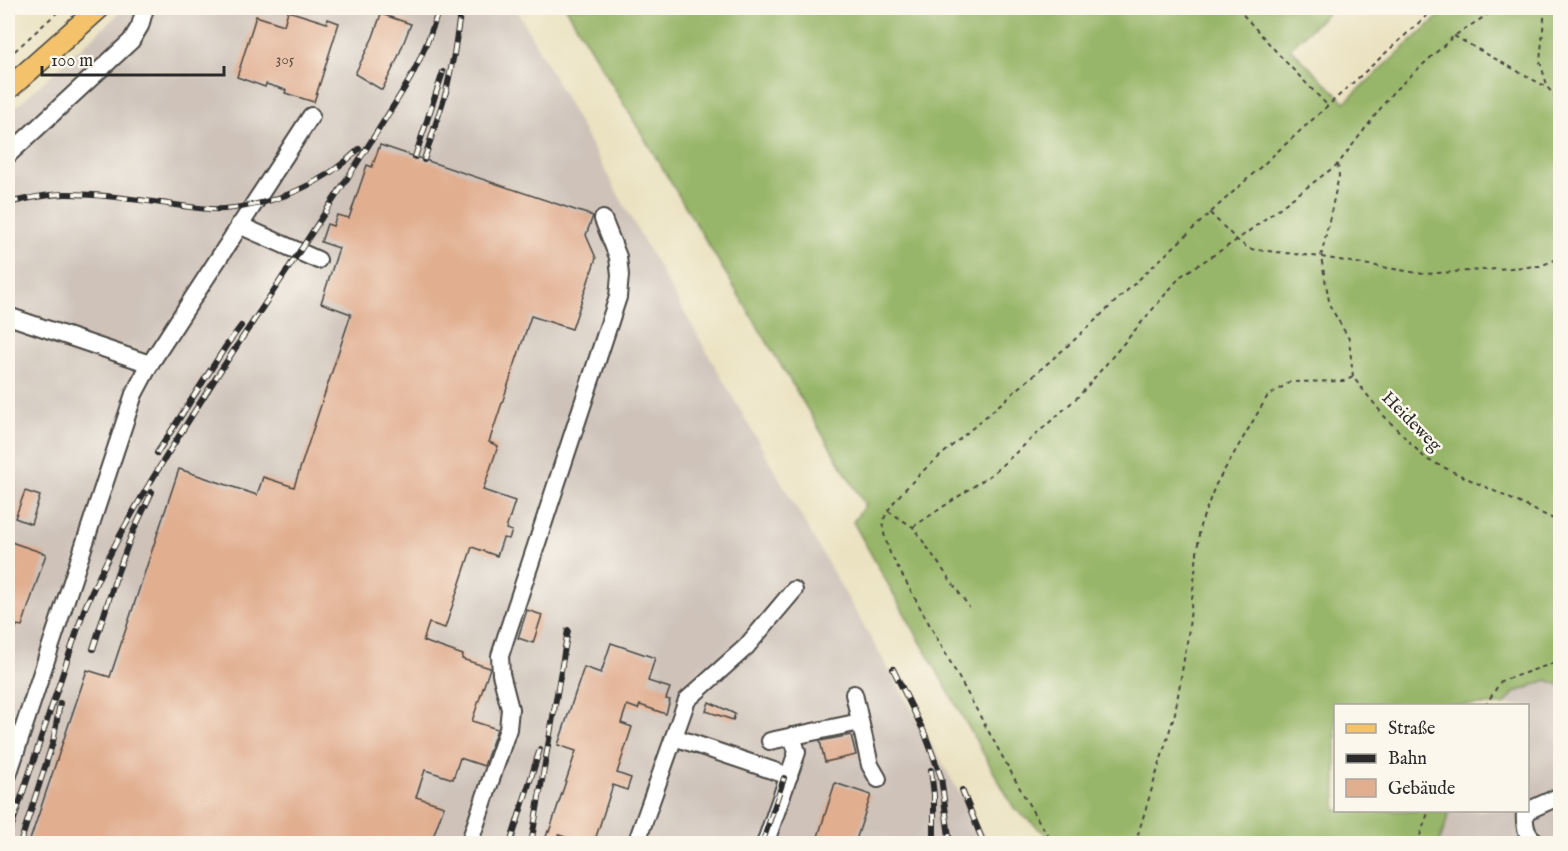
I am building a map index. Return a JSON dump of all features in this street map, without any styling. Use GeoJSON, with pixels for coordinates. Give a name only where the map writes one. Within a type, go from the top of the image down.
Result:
{"type":"FeatureCollection","features":[{"type":"Feature","properties":{"kind":"main road"},"geometry":{"type":"LineString","coordinates":[[8,89],[99,8]]}},
{"type":"Feature","properties":{"kind":"lane"},"geometry":{"type":"LineString","coordinates":[[8,155],[131,41],[140,26],[145,8]]}},
{"type":"Feature","properties":{"kind":"lane"},"geometry":{"type":"LineString","coordinates":[[8,775],[134,394],[150,364],[311,116]]}},
{"type":"Feature","properties":{"kind":"lane"},"geometry":{"type":"LineString","coordinates":[[469,843],[508,729],[510,709],[501,674],[500,656],[618,297],[620,275],[618,257],[603,219]]}},
{"type":"Feature","properties":{"kind":"lane"},"geometry":{"type":"LineString","coordinates":[[239,225],[318,260]]}},
{"type":"Feature","properties":{"kind":"lane"},"geometry":{"type":"LineString","coordinates":[[8,316],[150,364]]}},
{"type":"Feature","properties":{"kind":"lane"},"geometry":{"type":"LineString","coordinates":[[636,843],[687,700],[746,647],[794,590]]}},
{"type":"Feature","properties":{"kind":"lane"},"geometry":{"type":"LineString","coordinates":[[854,694],[870,765],[878,779]]}},
{"type":"Feature","properties":{"kind":"lane"},"geometry":{"type":"LineString","coordinates":[[770,741],[860,722]]}},
{"type":"Feature","properties":{"kind":"lane"},"geometry":{"type":"LineString","coordinates":[[765,843],[797,752],[792,736]]}},
{"type":"Feature","properties":{"kind":"lane"},"geometry":{"type":"LineString","coordinates":[[674,737],[789,776]]}},
{"type":"Feature","properties":{"kind":"lane"},"geometry":{"type":"LineString","coordinates":[[1529,810],[1560,796]]}},
{"type":"Feature","properties":{"kind":"lane"},"geometry":{"type":"LineString","coordinates":[[1525,812],[1524,826],[1533,840],[1540,843]]}},
{"type":"Feature","properties":{"kind":"path"},"geometry":{"type":"LineString","coordinates":[[8,57],[62,8]]}},
{"type":"Feature","properties":{"kind":"path"},"geometry":{"type":"LineString","coordinates":[[1237,8],[1328,106]]}},
{"type":"Feature","properties":{"kind":"path"},"geometry":{"type":"LineString","coordinates":[[1054,843],[1033,812],[890,553],[883,523],[888,511],[924,470],[1071,343],[1435,8]]}},
{"type":"Feature","properties":{"kind":"path"},"geometry":{"type":"LineString","coordinates":[[913,527],[992,474],[1079,396],[1181,276],[1237,240],[1338,164],[1393,92],[1454,36],[1498,8]]}},
{"type":"Feature","properties":{"kind":"path"},"geometry":{"type":"LineString","coordinates":[[1545,8],[1540,62],[1548,88]]}},
{"type":"Feature","properties":{"kind":"path"},"geometry":{"type":"LineString","coordinates":[[1454,36],[1548,88],[1560,102]]}},
{"type":"Feature","properties":{"kind":"path"},"geometry":{"type":"LineString","coordinates":[[1140,843],[1135,843],[1175,713],[1188,636],[1200,526],[1215,486],[1267,397],[1290,382],[1344,381],[1353,377],[1349,339],[1330,306],[1321,257],[1339,176],[1338,164]]}},
{"type":"Feature","properties":{"kind":"path"},"geometry":{"type":"LineString","coordinates":[[1210,213],[1249,249],[1321,257],[1424,274],[1540,266],[1560,258]]}},
{"type":"Feature","properties":{"kind":"path","name":"Heideweg"},"geometry":{"type":"LineString","coordinates":[[1353,377],[1384,416],[1426,459],[1560,522]]}},
{"type":"Feature","properties":{"kind":"path"},"geometry":{"type":"LineString","coordinates":[[888,511],[913,527],[969,607]]}},
{"type":"Feature","properties":{"kind":"path"},"geometry":{"type":"LineString","coordinates":[[1486,704],[1502,681],[1560,661]]}},
{"type":"Feature","properties":{"kind":"path"},"geometry":{"type":"LineString","coordinates":[[1417,843],[1428,812]]}},
{"type":"Feature","properties":{"kind":"shaded area"},"geometry":{"type":"Polygon","coordinates":[[[125,8],[516,8],[647,247],[988,843],[8,843],[8,114],[125,8]]]}},
{"type":"Feature","properties":{"kind":"shaded area"},"geometry":{"type":"Polygon","coordinates":[[[1547,680],[1560,685],[1560,843],[1439,844],[1450,812],[1529,812],[1529,704],[1505,704],[1514,693],[1547,680]]]}},
{"type":"Feature","properties":{"kind":"green space"},"geometry":{"type":"Polygon","coordinates":[[[566,8],[1333,8],[1290,48],[1345,102],[1448,8],[1560,8],[1560,685],[1547,680],[1514,693],[1505,704],[1334,704],[1334,812],[1450,812],[1439,843],[1056,843],[1014,808],[853,522],[865,505],[566,8]]]}},
{"type":"Feature","properties":{"kind":"building"},"geometry":{"type":"Polygon","coordinates":[[[288,11],[327,23],[328,19],[339,23],[314,102],[285,93],[286,90],[266,84],[265,87],[237,77],[256,16],[284,25],[288,11]]]}},
{"type":"Feature","properties":{"kind":"building"},"geometry":{"type":"Polygon","coordinates":[[[381,14],[411,24],[382,90],[355,74],[373,37],[381,14]]]}},
{"type":"Feature","properties":{"kind":"building"},"geometry":{"type":"Polygon","coordinates":[[[380,145],[593,216],[586,235],[596,258],[572,329],[531,316],[489,442],[498,446],[483,490],[515,501],[506,529],[512,531],[509,539],[503,538],[497,556],[472,547],[445,628],[429,623],[423,641],[463,655],[462,659],[490,668],[472,721],[497,729],[484,766],[460,758],[453,779],[425,770],[416,797],[444,806],[431,843],[29,843],[87,670],[110,677],[179,469],[257,495],[263,477],[294,487],[351,314],[321,303],[339,248],[321,242],[327,224],[333,226],[337,215],[349,218],[367,165],[372,167],[380,145]]]}},
{"type":"Feature","properties":{"kind":"building"},"geometry":{"type":"Polygon","coordinates":[[[25,491],[40,496],[31,524],[15,518],[25,491]]]}},
{"type":"Feature","properties":{"kind":"building"},"geometry":{"type":"Polygon","coordinates":[[[8,541],[46,554],[22,626],[17,625],[9,649],[8,649],[8,541]]]}},
{"type":"Feature","properties":{"kind":"building"},"geometry":{"type":"Polygon","coordinates":[[[527,610],[542,615],[533,643],[518,638],[527,610]]]}},
{"type":"Feature","properties":{"kind":"building"},"geometry":{"type":"Polygon","coordinates":[[[611,643],[655,658],[648,681],[670,688],[666,699],[670,700],[666,714],[640,705],[638,709],[627,705],[621,723],[632,727],[617,773],[631,778],[627,790],[613,785],[594,843],[584,843],[559,835],[556,843],[544,843],[576,751],[558,745],[584,667],[601,673],[611,643]]]}},
{"type":"Feature","properties":{"kind":"building"},"geometry":{"type":"Polygon","coordinates":[[[709,702],[735,714],[733,720],[706,711],[709,702]]]}},
{"type":"Feature","properties":{"kind":"building"},"geometry":{"type":"Polygon","coordinates":[[[851,735],[856,755],[825,762],[820,741],[851,735]]]}},
{"type":"Feature","properties":{"kind":"building"},"geometry":{"type":"Polygon","coordinates":[[[835,783],[871,795],[855,843],[816,843],[835,783]]]}},
{"type":"Feature","properties":{"kind":"railway"},"geometry":{"type":"LineString","coordinates":[[8,837],[84,610],[113,548],[182,431],[410,79],[439,8]]}},
{"type":"Feature","properties":{"kind":"railway"},"geometry":{"type":"LineString","coordinates":[[424,160],[446,92],[461,8]]}},
{"type":"Feature","properties":{"kind":"railway"},"geometry":{"type":"LineString","coordinates":[[415,157],[443,72]]}},
{"type":"Feature","properties":{"kind":"railway"},"geometry":{"type":"LineString","coordinates":[[8,203],[66,194],[107,196],[206,209],[243,207],[297,191],[330,173],[359,149]]}},
{"type":"Feature","properties":{"kind":"railway"},"geometry":{"type":"LineString","coordinates":[[157,453],[241,326]]}},
{"type":"Feature","properties":{"kind":"railway"},"geometry":{"type":"LineString","coordinates":[[93,649],[132,534],[152,492]]}},
{"type":"Feature","properties":{"kind":"railway"},"geometry":{"type":"LineString","coordinates":[[531,844],[568,630]]}},
{"type":"Feature","properties":{"kind":"railway"},"geometry":{"type":"LineString","coordinates":[[893,669],[925,734],[941,777],[950,844]]}},
{"type":"Feature","properties":{"kind":"railway"},"geometry":{"type":"LineString","coordinates":[[20,844],[53,742],[60,703]]}},
{"type":"Feature","properties":{"kind":"railway"},"geometry":{"type":"LineString","coordinates":[[510,844],[540,749]]}},
{"type":"Feature","properties":{"kind":"railway"},"geometry":{"type":"LineString","coordinates":[[931,770],[934,795],[934,844]]}},
{"type":"Feature","properties":{"kind":"railway"},"geometry":{"type":"LineString","coordinates":[[762,844],[784,778]]}},
{"type":"Feature","properties":{"kind":"railway"},"geometry":{"type":"LineString","coordinates":[[962,790],[984,844]]}}]}
